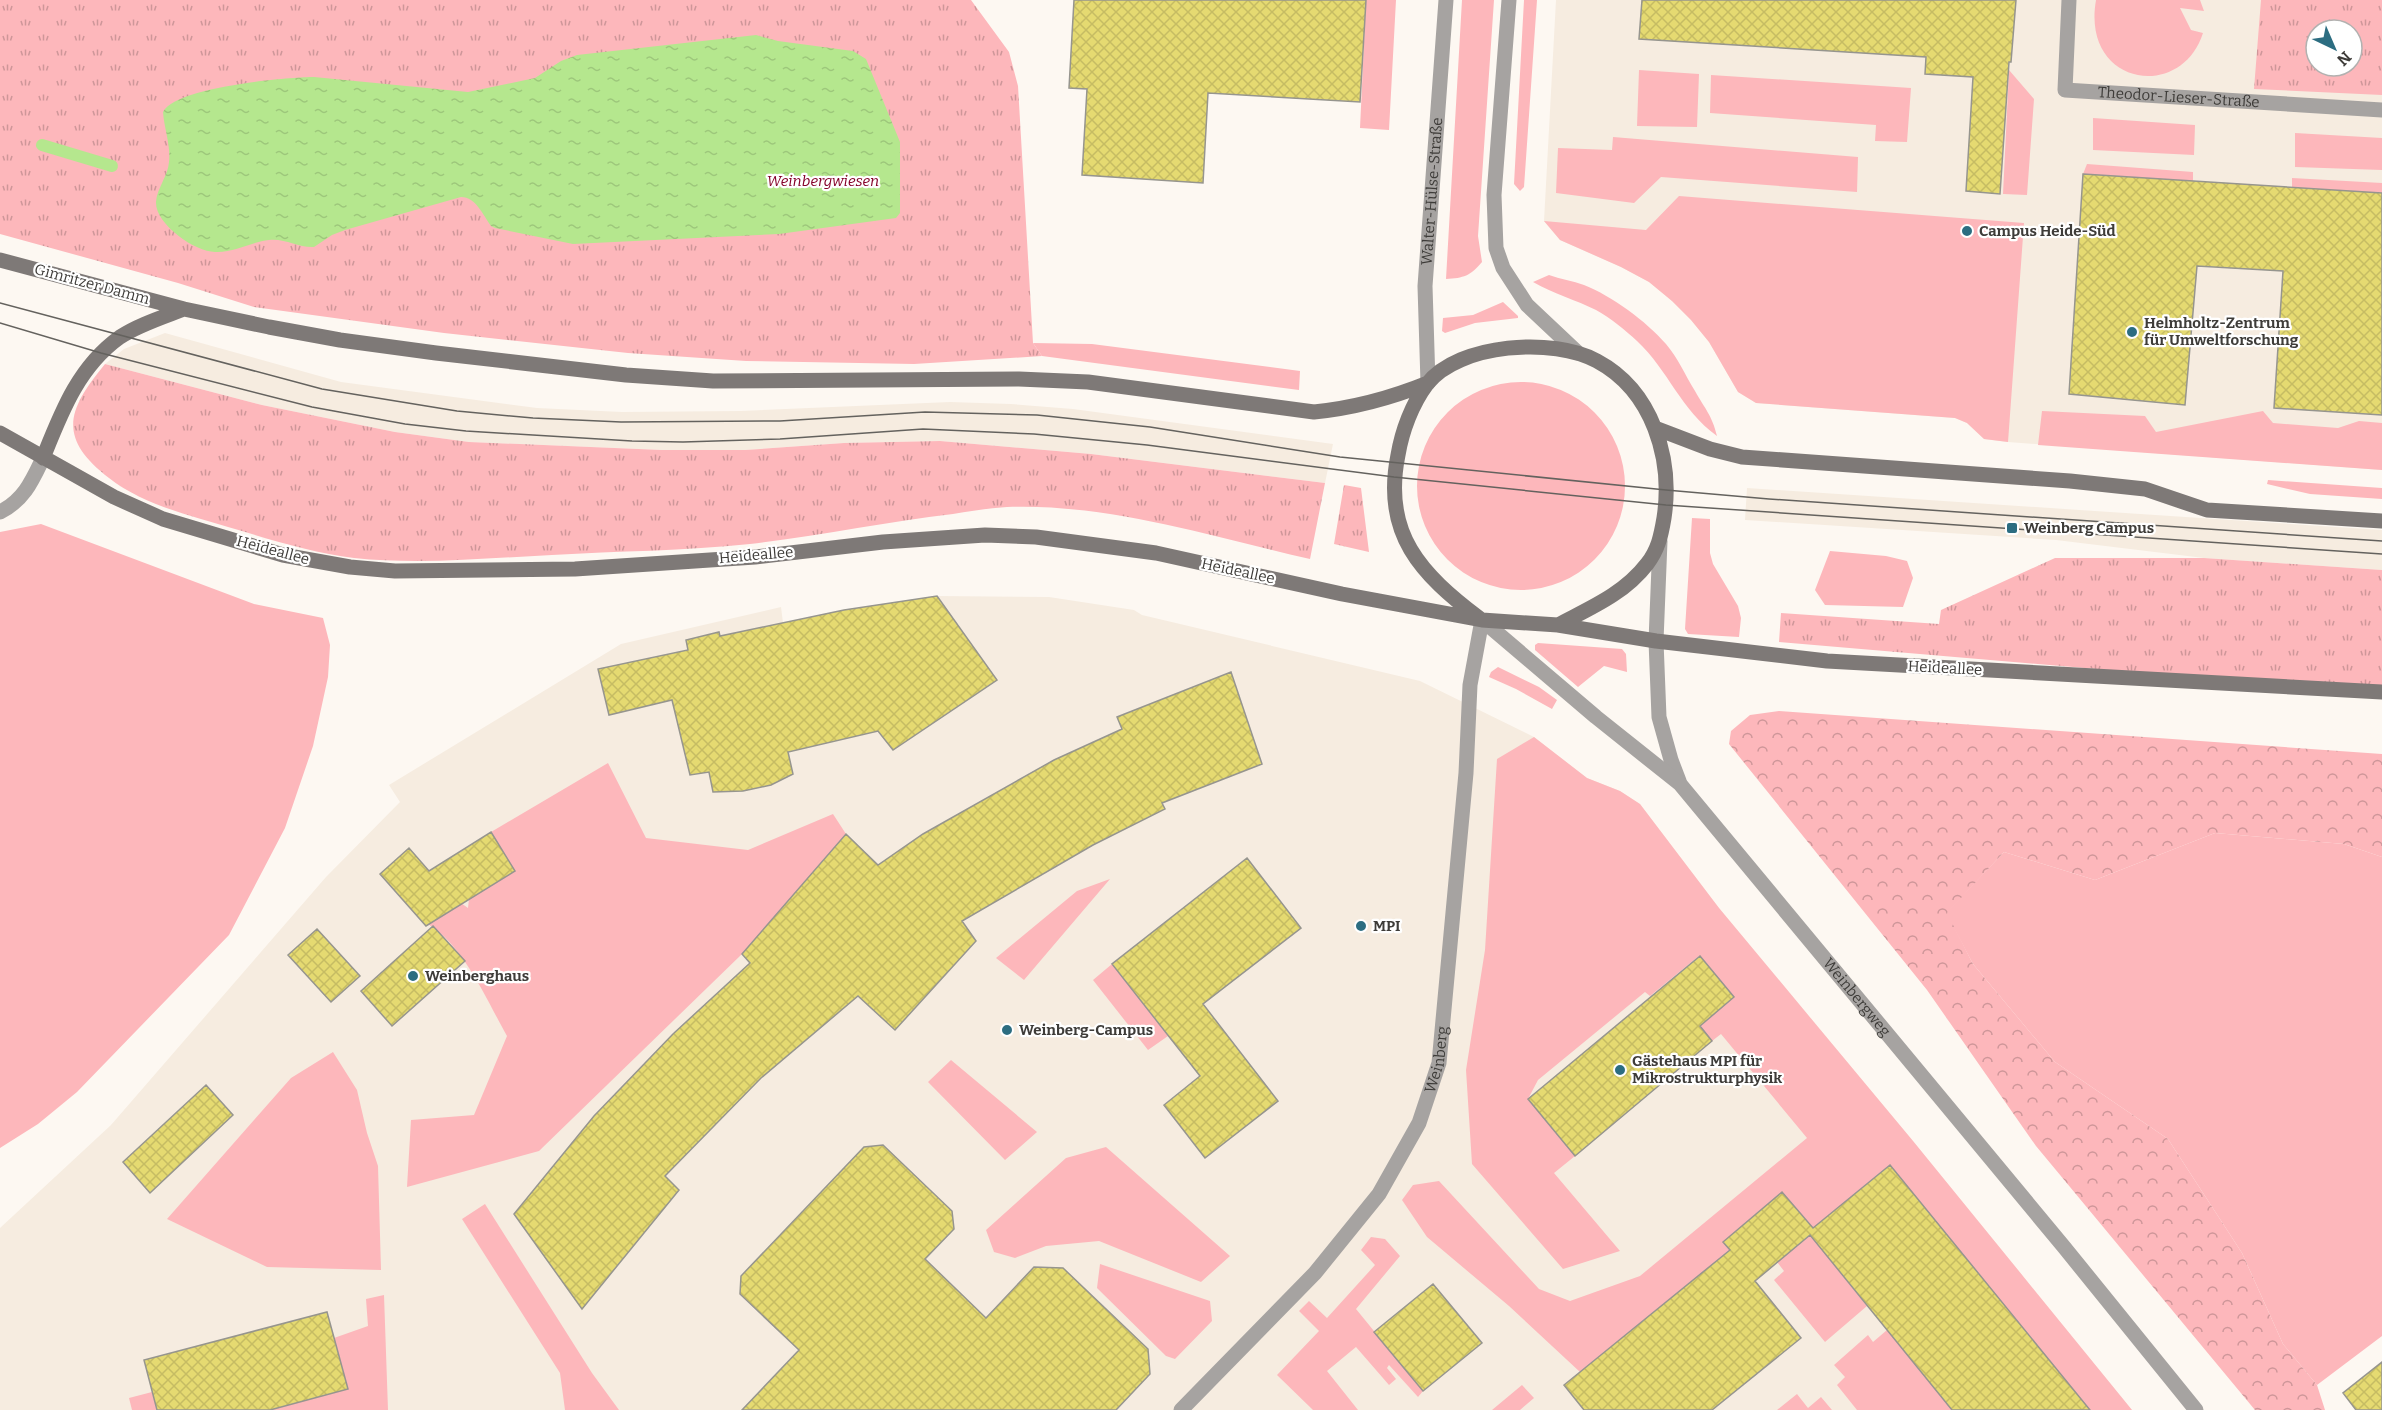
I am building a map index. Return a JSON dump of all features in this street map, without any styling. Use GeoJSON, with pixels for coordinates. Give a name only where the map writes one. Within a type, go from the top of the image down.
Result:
{"type":"FeatureCollection","features":[{"type":"Feature","properties":{"kind":"main road","name":"Gimritzer Damm"},"geometry":{"type":"LineString","coordinates":[[0,260],[184,309]]}},
{"type":"Feature","properties":{"kind":"main road"},"geometry":{"type":"LineString","coordinates":[[0,433],[43,458],[63,409],[84,372],[101,353],[121,336],[184,309],[269,327],[374,345],[626,375],[790,383],[1019,379],[1088,382],[1314,412],[1342,410],[1394,397],[1428,383],[1461,360],[1481,353],[1506,348],[1532,347],[1578,353],[1597,360],[1627,385],[1647,412],[1655,428],[1664,461],[1666,490],[1660,541],[1649,562],[1635,579],[1600,603],[1558,625]]}},
{"type":"Feature","properties":{"kind":"main road"},"geometry":{"type":"LineString","coordinates":[[1428,383],[1407,421],[1400,442],[1394,477],[1396,510],[1406,541],[1426,572],[1450,596],[1482,620]]}},
{"type":"Feature","properties":{"kind":"main road"},"geometry":{"type":"LineString","coordinates":[[1655,428],[1710,449],[1742,457],[2091,483],[2145,489],[2207,510],[2382,521]]}},
{"type":"Feature","properties":{"kind":"main road","name":"Heideallee"},"geometry":{"type":"LineString","coordinates":[[43,458],[114,497],[163,519],[283,555],[350,567],[395,571],[575,569],[755,556],[917,539],[985,535],[1036,537],[1156,553],[1342,594],[1482,620],[1558,625],[1656,641],[1827,661],[2382,693]]}},
{"type":"Feature","properties":{"kind":"street","name":"Walter-Hülse-Straße"},"geometry":{"type":"LineString","coordinates":[[1428,383],[1425,286],[1446,0]]}},
{"type":"Feature","properties":{"kind":"street"},"geometry":{"type":"LineString","coordinates":[[1509,0],[1494,195],[1496,248],[1503,268],[1527,305],[1578,353]]}},
{"type":"Feature","properties":{"kind":"street","name":"Theodor-Lieser-Straße"},"geometry":{"type":"LineString","coordinates":[[2069,0],[2066,90],[2382,110]]}},
{"type":"Feature","properties":{"kind":"street"},"geometry":{"type":"LineString","coordinates":[[0,512],[14,503],[28,489],[43,458]]}},
{"type":"Feature","properties":{"kind":"street"},"geometry":{"type":"LineString","coordinates":[[1660,541],[1656,641],[1659,717],[1680,784]]}},
{"type":"Feature","properties":{"kind":"street","name":"Weinbergweg"},"geometry":{"type":"LineString","coordinates":[[1482,620],[1596,717],[1680,784],[2064,1247],[2196,1410]]}},
{"type":"Feature","properties":{"kind":"street","name":"Weinberg"},"geometry":{"type":"LineString","coordinates":[[1181,1410],[1315,1273],[1380,1194],[1419,1124],[1439,1063],[1466,773],[1470,685],[1482,620]]}},
{"type":"Feature","properties":{"kind":"shaded area","name":"Campus Heide-Süd"},"geometry":{"type":"Polygon","coordinates":[[[1556,0],[2382,0],[2382,470],[2008,442],[1984,439],[1967,423],[1955,418],[1756,403],[1738,392],[1709,342],[1672,301],[1649,282],[1560,240],[1544,221],[1556,0]]]}},
{"type":"Feature","properties":{"kind":"shaded area"},"geometry":{"type":"Polygon","coordinates":[[[165,333],[341,382],[537,408],[622,412],[741,411],[950,402],[1011,404],[1073,409],[1333,444],[1325,483],[1091,454],[940,441],[844,443],[745,450],[662,450],[469,442],[395,432],[262,405],[105,364],[124,349],[165,333]]]}},
{"type":"Feature","properties":{"kind":"shaded area"},"geometry":{"type":"Polygon","coordinates":[[[1747,488],[2382,530],[2382,570],[2204,558],[2056,540],[1745,520],[1747,488]]]}},
{"type":"Feature","properties":{"kind":"shaded area","name":"Weinberg-Campus"},"geometry":{"type":"Polygon","coordinates":[[[937,596],[1049,597],[1134,610],[1142,615],[1420,681],[1534,737],[1587,778],[1620,791],[1640,804],[1719,908],[2132,1410],[0,1410],[0,1228],[111,1125],[326,877],[400,802],[389,785],[621,644],[781,607],[783,623],[844,610],[937,596]]]}},
{"type":"Feature","properties":{"kind":"green space","name":"Weinbergwiesen"},"geometry":{"type":"Polygon","coordinates":[[[0,0],[971,0],[1009,52],[1018,86],[1033,343],[1042,356],[914,364],[746,361],[628,353],[444,333],[254,307],[178,283],[0,234],[0,0]]]}},
{"type":"Feature","properties":{"kind":"green space"},"geometry":{"type":"Polygon","coordinates":[[[1366,0],[1396,0],[1389,130],[1360,128],[1366,0]]]}},
{"type":"Feature","properties":{"kind":"green space"},"geometry":{"type":"Polygon","coordinates":[[[1462,0],[1494,0],[1478,236],[1482,262],[1466,275],[1446,279],[1462,0]]]}},
{"type":"Feature","properties":{"kind":"green space"},"geometry":{"type":"Polygon","coordinates":[[[1524,0],[1537,0],[1524,187],[1520,191],[1514,184],[1524,0]]]}},
{"type":"Feature","properties":{"kind":"green space"},"geometry":{"type":"Polygon","coordinates":[[[2096,0],[2200,0],[2204,11],[2180,8],[2191,30],[2203,33],[2191,55],[2175,69],[2156,76],[2136,75],[2117,66],[2103,51],[2095,29],[2096,0]]]}},
{"type":"Feature","properties":{"kind":"green space"},"geometry":{"type":"Polygon","coordinates":[[[2261,0],[2382,0],[2382,95],[2254,89],[2261,0]]]}},
{"type":"Feature","properties":{"kind":"green space"},"geometry":{"type":"Polygon","coordinates":[[[1639,70],[1699,74],[1697,127],[1637,126],[1639,70]]]}},
{"type":"Feature","properties":{"kind":"green space"},"geometry":{"type":"Polygon","coordinates":[[[2009,70],[2034,99],[2027,195],[2003,194],[2009,70]]]}},
{"type":"Feature","properties":{"kind":"green space"},"geometry":{"type":"Polygon","coordinates":[[[1711,75],[1911,88],[1907,142],[1875,141],[1876,125],[1710,113],[1711,75]]]}},
{"type":"Feature","properties":{"kind":"green space"},"geometry":{"type":"Polygon","coordinates":[[[2093,118],[2195,125],[2194,155],[2093,150],[2093,118]]]}},
{"type":"Feature","properties":{"kind":"green space"},"geometry":{"type":"Polygon","coordinates":[[[2295,133],[2382,138],[2382,170],[2295,167],[2295,133]]]}},
{"type":"Feature","properties":{"kind":"green space"},"geometry":{"type":"Polygon","coordinates":[[[1613,137],[1858,157],[1857,192],[1661,177],[1634,203],[1556,193],[1558,148],[1612,150],[1613,137]]]}},
{"type":"Feature","properties":{"kind":"green space"},"geometry":{"type":"Polygon","coordinates":[[[2087,164],[2193,172],[2193,182],[2083,174],[2087,164]]]}},
{"type":"Feature","properties":{"kind":"green space"},"geometry":{"type":"Polygon","coordinates":[[[2292,178],[2382,183],[2382,193],[2292,188],[2292,178]]]}},
{"type":"Feature","properties":{"kind":"green space"},"geometry":{"type":"Polygon","coordinates":[[[1679,196],[2024,223],[2008,442],[1984,439],[1967,423],[1955,418],[1756,403],[1738,392],[1709,342],[1672,301],[1649,282],[1560,240],[1544,221],[1646,230],[1679,196]]]}},
{"type":"Feature","properties":{"kind":"green space"},"geometry":{"type":"Polygon","coordinates":[[[1549,275],[1584,285],[1606,296],[1628,310],[1658,335],[1678,361],[1710,417],[1717,436],[1693,414],[1658,365],[1623,328],[1596,310],[1533,282],[1549,275]]]}},
{"type":"Feature","properties":{"kind":"green space"},"geometry":{"type":"Polygon","coordinates":[[[1503,302],[1518,318],[1475,323],[1445,333],[1442,331],[1443,318],[1473,315],[1503,302]]]}},
{"type":"Feature","properties":{"kind":"green space"},"geometry":{"type":"Polygon","coordinates":[[[1033,343],[1092,344],[1300,371],[1299,390],[1042,356],[1033,343]]]}},
{"type":"Feature","properties":{"kind":"green space"},"geometry":{"type":"Polygon","coordinates":[[[105,364],[262,405],[395,432],[469,442],[662,450],[745,450],[844,443],[940,441],[1091,454],[1325,483],[1310,559],[1160,523],[1083,510],[1045,507],[980,510],[775,541],[676,550],[453,560],[404,561],[354,558],[291,545],[181,513],[136,495],[109,478],[92,464],[81,450],[73,423],[82,396],[105,364]]]}},
{"type":"Feature","properties":{"kind":"green space"},"geometry":{"type":"Polygon","coordinates":[[[1511,382],[1531,382],[1561,389],[1579,399],[1595,412],[1608,428],[1618,446],[1625,486],[1618,526],[1608,544],[1595,560],[1579,573],[1561,583],[1531,590],[1511,590],[1481,583],[1455,567],[1440,552],[1424,526],[1417,496],[1417,476],[1424,446],[1440,420],[1455,405],[1481,389],[1511,382]]]}},
{"type":"Feature","properties":{"kind":"green space"},"geometry":{"type":"Polygon","coordinates":[[[2042,411],[2145,416],[2156,432],[2263,411],[2273,423],[2338,428],[2359,421],[2382,423],[2382,470],[2038,445],[2042,411]]]}},
{"type":"Feature","properties":{"kind":"green space"},"geometry":{"type":"Polygon","coordinates":[[[2268,480],[2382,488],[2382,499],[2310,494],[2267,484],[2268,480]]]}},
{"type":"Feature","properties":{"kind":"green space"},"geometry":{"type":"Polygon","coordinates":[[[1344,485],[1361,488],[1369,552],[1334,544],[1344,485]]]}},
{"type":"Feature","properties":{"kind":"green space"},"geometry":{"type":"Polygon","coordinates":[[[1692,518],[1710,519],[1710,553],[1713,564],[1738,606],[1741,618],[1739,637],[1688,634],[1685,629],[1692,518]]]}},
{"type":"Feature","properties":{"kind":"green space"},"geometry":{"type":"Polygon","coordinates":[[[41,524],[254,604],[323,618],[330,645],[328,677],[313,746],[285,828],[229,935],[77,1092],[38,1124],[0,1148],[0,532],[41,524]]]}},
{"type":"Feature","properties":{"kind":"green space"},"geometry":{"type":"Polygon","coordinates":[[[1830,551],[1886,556],[1907,561],[1913,578],[1903,607],[1825,605],[1815,590],[1830,551]]]}},
{"type":"Feature","properties":{"kind":"green space"},"geometry":{"type":"Polygon","coordinates":[[[2055,558],[2204,558],[2382,570],[2382,686],[2155,674],[1779,642],[1781,613],[1939,624],[1941,610],[2055,558]]]}},
{"type":"Feature","properties":{"kind":"green space"},"geometry":{"type":"Polygon","coordinates":[[[1538,643],[1622,649],[1626,654],[1627,672],[1604,666],[1578,687],[1535,650],[1535,645],[1538,643]]]}},
{"type":"Feature","properties":{"kind":"green space"},"geometry":{"type":"Polygon","coordinates":[[[1498,667],[1539,687],[1557,700],[1552,709],[1489,677],[1491,672],[1498,667]]]}},
{"type":"Feature","properties":{"kind":"green space"},"geometry":{"type":"Polygon","coordinates":[[[1779,711],[2382,754],[2382,857],[2344,844],[2215,833],[2095,880],[2004,852],[1947,913],[1973,964],[2055,1062],[2168,1139],[2242,1253],[2283,1344],[2317,1385],[2325,1410],[2255,1410],[2036,1146],[1927,990],[1729,744],[1731,731],[1750,715],[1779,711]]]}},
{"type":"Feature","properties":{"kind":"green space"},"geometry":{"type":"Polygon","coordinates":[[[1534,737],[1587,778],[1620,791],[1640,804],[1719,908],[2132,1410],[2090,1410],[1890,1165],[1813,1228],[1782,1192],[1723,1242],[1730,1250],[1580,1372],[1509,1306],[1427,1237],[1402,1200],[1413,1185],[1439,1181],[1539,1289],[1570,1301],[1640,1276],[1807,1138],[1721,1034],[1712,1041],[1700,1026],[1734,997],[1699,956],[1650,996],[1645,992],[1538,1080],[1528,1099],[1575,1156],[1554,1173],[1620,1251],[1563,1269],[1472,1164],[1466,1070],[1485,950],[1497,759],[1534,737]]]}},
{"type":"Feature","properties":{"kind":"green space"},"geometry":{"type":"Polygon","coordinates":[[[608,763],[646,838],[748,850],[833,814],[846,834],[742,954],[539,1151],[407,1187],[411,1120],[474,1115],[507,1036],[471,971],[449,941],[422,921],[451,896],[468,908],[469,899],[515,871],[491,832],[608,763]]]}},
{"type":"Feature","properties":{"kind":"green space"},"geometry":{"type":"Polygon","coordinates":[[[2215,833],[2344,844],[2382,857],[2382,1336],[2317,1385],[2283,1344],[2242,1253],[2168,1139],[2055,1062],[1973,964],[1946,913],[2004,852],[2095,880],[2215,833]]]}},
{"type":"Feature","properties":{"kind":"green space"},"geometry":{"type":"Polygon","coordinates":[[[1110,879],[1024,980],[996,958],[1077,891],[1110,879]]]}},
{"type":"Feature","properties":{"kind":"green space"},"geometry":{"type":"Polygon","coordinates":[[[1112,964],[1168,1036],[1148,1050],[1093,980],[1112,964]]]}},
{"type":"Feature","properties":{"kind":"green space"},"geometry":{"type":"Polygon","coordinates":[[[333,1052],[357,1090],[367,1133],[378,1166],[381,1270],[267,1267],[167,1219],[291,1078],[333,1052]]]}},
{"type":"Feature","properties":{"kind":"green space"},"geometry":{"type":"Polygon","coordinates":[[[951,1060],[1037,1132],[1005,1160],[928,1082],[951,1060]]]}},
{"type":"Feature","properties":{"kind":"green space"},"geometry":{"type":"Polygon","coordinates":[[[1106,1147],[1230,1256],[1201,1282],[1099,1241],[1046,1246],[1015,1258],[994,1252],[986,1230],[1066,1158],[1106,1147]]]}},
{"type":"Feature","properties":{"kind":"green space"},"geometry":{"type":"Polygon","coordinates":[[[485,1204],[592,1373],[619,1410],[565,1410],[560,1373],[462,1219],[485,1204]]]}},
{"type":"Feature","properties":{"kind":"green space"},"geometry":{"type":"Polygon","coordinates":[[[1810,1235],[1867,1306],[1825,1342],[1774,1280],[1784,1271],[1777,1262],[1810,1235]]]}},
{"type":"Feature","properties":{"kind":"green space"},"geometry":{"type":"Polygon","coordinates":[[[1371,1237],[1385,1239],[1400,1256],[1356,1309],[1423,1391],[1418,1397],[1389,1365],[1387,1368],[1396,1379],[1389,1385],[1356,1347],[1327,1371],[1358,1410],[1313,1410],[1277,1375],[1319,1331],[1299,1311],[1309,1301],[1327,1318],[1375,1265],[1361,1250],[1371,1237]]]}},
{"type":"Feature","properties":{"kind":"green space"},"geometry":{"type":"Polygon","coordinates":[[[1100,1264],[1210,1301],[1212,1321],[1175,1359],[1166,1356],[1097,1288],[1100,1264]]]}},
{"type":"Feature","properties":{"kind":"green space"},"geometry":{"type":"Polygon","coordinates":[[[384,1295],[388,1410],[270,1410],[348,1389],[334,1338],[368,1326],[366,1299],[384,1295]]]}},
{"type":"Feature","properties":{"kind":"green space"},"geometry":{"type":"Polygon","coordinates":[[[1887,1330],[1952,1410],[1857,1410],[1837,1385],[1845,1377],[1834,1365],[1868,1335],[1873,1342],[1887,1330]]]}},
{"type":"Feature","properties":{"kind":"green space"},"geometry":{"type":"Polygon","coordinates":[[[1522,1385],[1534,1398],[1520,1410],[1492,1410],[1522,1385]]]}},
{"type":"Feature","properties":{"kind":"green space"},"geometry":{"type":"Polygon","coordinates":[[[152,1392],[157,1410],[132,1410],[129,1398],[152,1392]]]}},
{"type":"Feature","properties":{"kind":"green space"},"geometry":{"type":"Polygon","coordinates":[[[1797,1394],[1808,1408],[1821,1397],[1832,1410],[1777,1410],[1797,1394]]]}},
{"type":"Feature","properties":{"kind":"water"},"geometry":{"type":"Polygon","coordinates":[[[756,35],[778,41],[853,51],[866,59],[900,142],[900,213],[896,218],[779,234],[573,244],[495,228],[491,226],[475,203],[461,197],[345,230],[332,235],[314,247],[281,240],[269,240],[229,251],[215,252],[187,242],[169,227],[157,210],[157,197],[167,172],[169,156],[163,112],[172,103],[188,96],[258,81],[314,77],[468,92],[535,78],[561,61],[577,55],[756,35]]]}},
{"type":"Feature","properties":{"kind":"building"},"geometry":{"type":"Polygon","coordinates":[[[1074,0],[1366,0],[1360,102],[1208,93],[1203,183],[1082,175],[1087,89],[1069,88],[1074,0]]]}},
{"type":"Feature","properties":{"kind":"building"},"geometry":{"type":"Polygon","coordinates":[[[1642,0],[2016,0],[2011,62],[2009,62],[2000,194],[1966,191],[1973,77],[1925,74],[1926,57],[1639,39],[1642,0]]]}},
{"type":"Feature","properties":{"kind":"building","name":"Helmholtz-Zentrum für Umweltforschung"},"geometry":{"type":"Polygon","coordinates":[[[2083,174],[2382,193],[2382,415],[2274,408],[2283,271],[2197,266],[2185,405],[2069,394],[2083,174]]]}},
{"type":"Feature","properties":{"kind":"building"},"geometry":{"type":"Polygon","coordinates":[[[937,596],[997,680],[893,750],[878,731],[788,752],[793,774],[771,785],[743,791],[713,792],[709,772],[690,775],[672,700],[609,715],[598,669],[688,650],[686,640],[719,632],[720,636],[844,610],[937,596]]]}},
{"type":"Feature","properties":{"kind":"building"},"geometry":{"type":"Polygon","coordinates":[[[1231,672],[1262,764],[1162,803],[1165,809],[1093,845],[962,921],[976,941],[895,1030],[858,996],[761,1078],[665,1176],[679,1190],[582,1309],[514,1214],[594,1116],[673,1034],[750,963],[742,954],[846,834],[878,865],[923,834],[1054,760],[1122,729],[1117,717],[1231,672]]]}},
{"type":"Feature","properties":{"kind":"building"},"geometry":{"type":"Polygon","coordinates":[[[491,832],[515,871],[426,926],[380,874],[409,848],[429,871],[491,832]]]}},
{"type":"Feature","properties":{"kind":"building"},"geometry":{"type":"Polygon","coordinates":[[[1247,858],[1301,928],[1203,1004],[1278,1101],[1205,1158],[1164,1105],[1200,1076],[1112,964],[1247,858]]]}},
{"type":"Feature","properties":{"kind":"building","name":"Weinberghaus"},"geometry":{"type":"Polygon","coordinates":[[[433,926],[465,961],[392,1026],[361,991],[433,926]]]}},
{"type":"Feature","properties":{"kind":"building"},"geometry":{"type":"Polygon","coordinates":[[[317,929],[360,976],[331,1002],[288,955],[317,929]]]}},
{"type":"Feature","properties":{"kind":"building","name":"Gästehaus MPI für Mikrostrukturphysik"},"geometry":{"type":"Polygon","coordinates":[[[1700,956],[1734,997],[1700,1026],[1712,1041],[1575,1156],[1528,1099],[1700,956]]]}},
{"type":"Feature","properties":{"kind":"building"},"geometry":{"type":"Polygon","coordinates":[[[206,1085],[233,1115],[150,1193],[123,1162],[206,1085]]]}},
{"type":"Feature","properties":{"kind":"building"},"geometry":{"type":"Polygon","coordinates":[[[883,1145],[952,1211],[954,1229],[925,1259],[986,1318],[1034,1267],[1063,1268],[1148,1349],[1150,1374],[1116,1410],[742,1410],[799,1350],[740,1294],[741,1276],[864,1147],[883,1145]]]}},
{"type":"Feature","properties":{"kind":"building"},"geometry":{"type":"Polygon","coordinates":[[[1890,1165],[2090,1410],[1952,1410],[1810,1235],[1755,1281],[1801,1338],[1712,1410],[1584,1410],[1564,1385],[1730,1250],[1723,1242],[1782,1192],[1813,1228],[1890,1165]]]}},
{"type":"Feature","properties":{"kind":"building"},"geometry":{"type":"Polygon","coordinates":[[[1433,1284],[1482,1343],[1423,1391],[1374,1332],[1433,1284]]]}},
{"type":"Feature","properties":{"kind":"building"},"geometry":{"type":"Polygon","coordinates":[[[327,1312],[348,1389],[270,1410],[157,1410],[144,1360],[327,1312]]]}},
{"type":"Feature","properties":{"kind":"building"},"geometry":{"type":"Polygon","coordinates":[[[2382,1362],[2382,1410],[2356,1410],[2343,1393],[2382,1362]]]}},
{"type":"Feature","properties":{"kind":"waterway"},"geometry":{"type":"LineString","coordinates":[[42,145],[112,166]]}},
{"type":"Feature","properties":{"kind":"tram line"},"geometry":{"type":"LineString","coordinates":[[0,303],[322,389],[457,411],[533,418],[621,422],[780,421],[925,412],[1037,415],[1150,427],[1340,457],[1666,490],[2382,541]]}},
{"type":"Feature","properties":{"kind":"tram line"},"geometry":{"type":"LineString","coordinates":[[0,323],[101,353],[312,407],[405,424],[466,431],[683,442],[780,439],[923,429],[1034,434],[1147,445],[1394,477],[1666,505],[2382,554]]}},
{"type":"Feature","properties":{"kind":"place","name":"Campus Heide-Süd"},"geometry":{"type":"Point","coordinates":[1967,231]}},
{"type":"Feature","properties":{"kind":"place","name":"Helmholtz-Zentrum für Umweltforschung"},"geometry":{"type":"Point","coordinates":[2132,332]}},
{"type":"Feature","properties":{"kind":"place","name":"Weinberg Campus"},"geometry":{"type":"Point","coordinates":[2012,528]}},
{"type":"Feature","properties":{"kind":"place","name":"MPI"},"geometry":{"type":"Point","coordinates":[1361,926]}},
{"type":"Feature","properties":{"kind":"place","name":"Weinberghaus"},"geometry":{"type":"Point","coordinates":[413,976]}},
{"type":"Feature","properties":{"kind":"place","name":"Weinberg-Campus"},"geometry":{"type":"Point","coordinates":[1007,1030]}},
{"type":"Feature","properties":{"kind":"place","name":"Gästehaus MPI für Mikrostrukturphysik"},"geometry":{"type":"Point","coordinates":[1620,1070]}}]}
